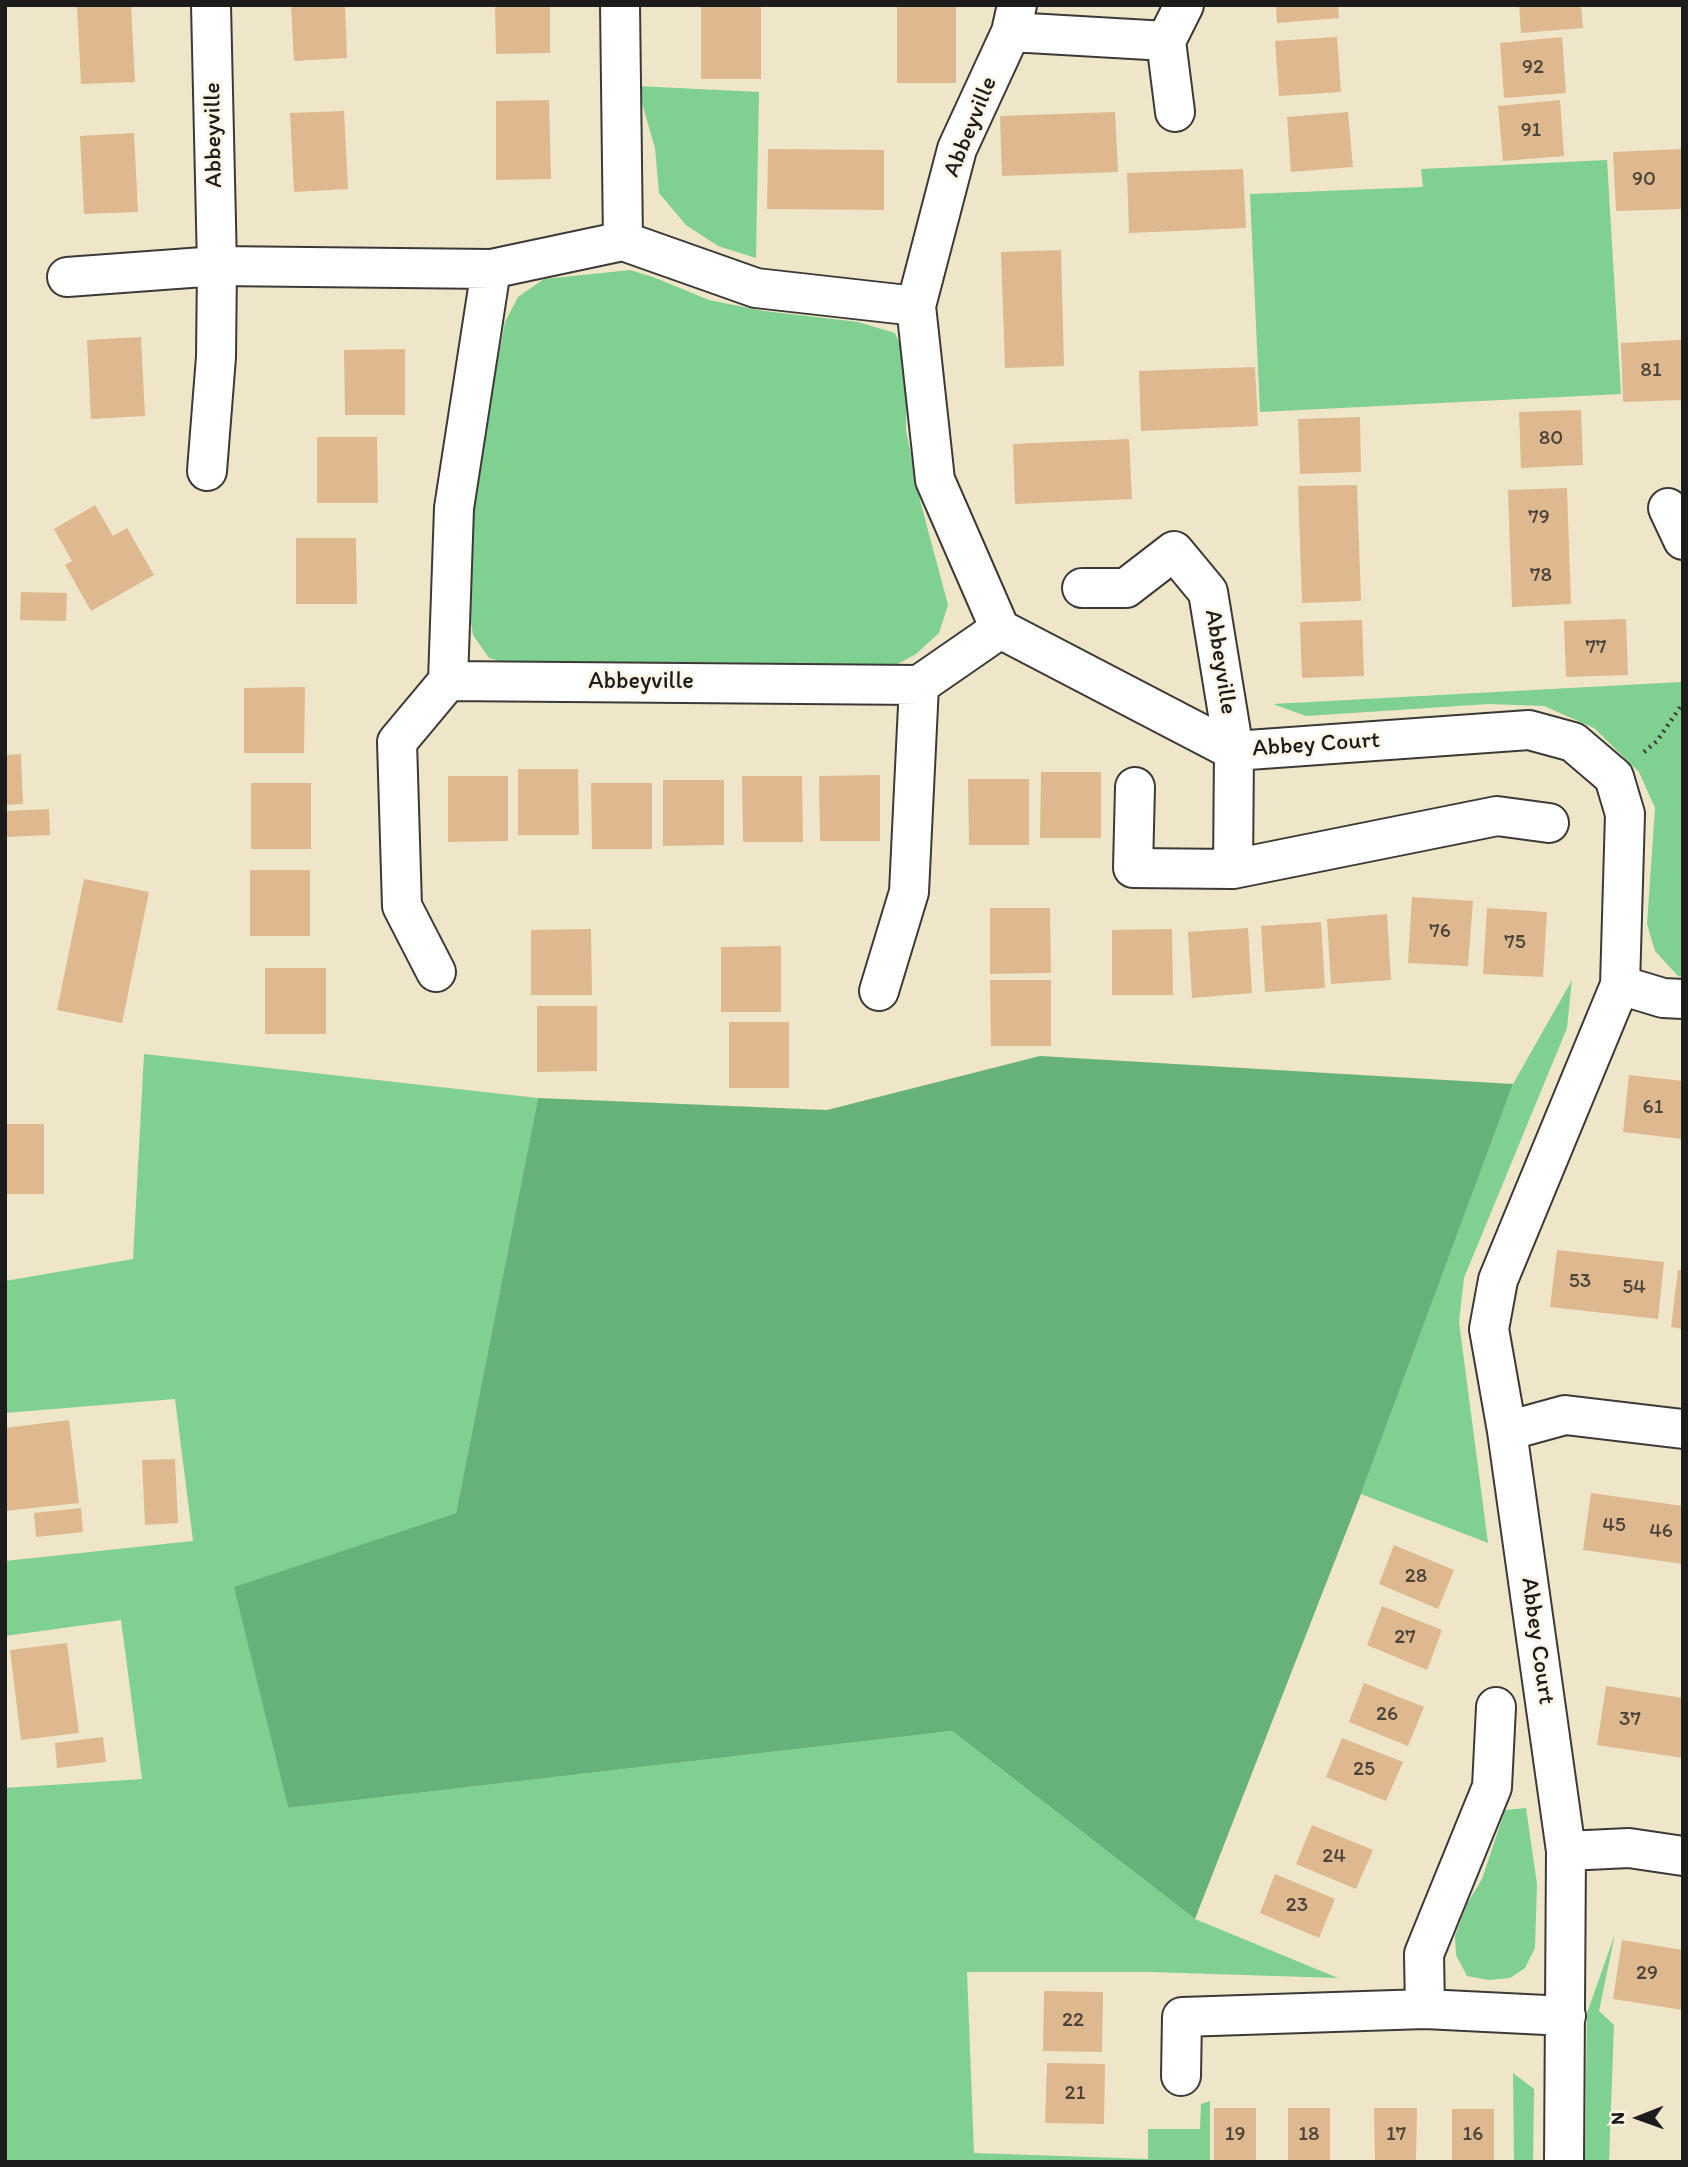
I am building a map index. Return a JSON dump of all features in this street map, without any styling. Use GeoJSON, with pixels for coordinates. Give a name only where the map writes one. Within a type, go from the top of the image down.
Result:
{"type":"FeatureCollection","features":[{"type":"Feature","properties":{"kind":"street","name":"Abbeyville"},"geometry":{"type":"LineString","coordinates":[[207,471],[216,357],[217,266],[211,5]]}},
{"type":"Feature","properties":{"kind":"street"},"geometry":{"type":"LineString","coordinates":[[620,5],[623,241]]}},
{"type":"Feature","properties":{"kind":"street"},"geometry":{"type":"LineString","coordinates":[[1175,112],[1166,41],[1184,5]]}},
{"type":"Feature","properties":{"kind":"street","name":"Abbeyville"},"geometry":{"type":"LineString","coordinates":[[1166,41],[1014,19],[957,149],[916,306],[935,480],[1000,629],[1234,751]]}},
{"type":"Feature","properties":{"kind":"street"},"geometry":{"type":"LineString","coordinates":[[67,277],[217,266],[491,269],[623,241],[756,288],[916,306]]}},
{"type":"Feature","properties":{"kind":"street"},"geometry":{"type":"LineString","coordinates":[[436,972],[402,906],[397,742],[448,681],[454,508],[491,269]]}},
{"type":"Feature","properties":{"kind":"street","name":"Abbeyville"},"geometry":{"type":"LineString","coordinates":[[1082,588],[1126,588],[1174,551],[1208,592],[1234,751]]}},
{"type":"Feature","properties":{"kind":"street"},"geometry":{"type":"LineString","coordinates":[[879,991],[909,892],[919,685],[1000,629]]}},
{"type":"Feature","properties":{"kind":"street","name":"Abbeyville"},"geometry":{"type":"LineString","coordinates":[[448,681],[919,685]]}},
{"type":"Feature","properties":{"kind":"street","name":"Abbey Court"},"geometry":{"type":"LineString","coordinates":[[1233,869],[1234,751],[1529,730],[1573,742],[1614,777],[1625,814],[1620,985],[1498,1280],[1489,1329],[1507,1430],[1566,1851],[1564,2162]]}},
{"type":"Feature","properties":{"kind":"street"},"geometry":{"type":"LineString","coordinates":[[1135,787],[1133,867],[1233,869],[1497,816],[1549,823]]}},
{"type":"Feature","properties":{"kind":"street"},"geometry":{"type":"LineString","coordinates":[[1620,985],[1663,998],[1683,999]]}},
{"type":"Feature","properties":{"kind":"street"},"geometry":{"type":"LineString","coordinates":[[1507,1430],[1565,1415],[1683,1429]]}},
{"type":"Feature","properties":{"kind":"street","name":"Abbey Court"},"geometry":{"type":"LineString","coordinates":[[1425,2009],[1424,1954],[1492,1787],[1496,1707]]}},
{"type":"Feature","properties":{"kind":"street"},"geometry":{"type":"LineString","coordinates":[[1566,1851],[1629,1848],[1683,1856]]}},
{"type":"Feature","properties":{"kind":"street"},"geometry":{"type":"LineString","coordinates":[[1181,2076],[1182,2017],[1425,2009],[1566,2016]]}},
{"type":"Feature","properties":{"kind":"path"},"geometry":{"type":"LineString","coordinates":[[1614,777],[1657,741],[1683,703]]}},
{"type":"Feature","properties":{"kind":"green space"},"geometry":{"type":"Polygon","coordinates":[[[637,86],[759,92],[756,258],[718,246],[686,225],[659,193],[655,148],[637,86]]]}},
{"type":"Feature","properties":{"kind":"green space"},"geometry":{"type":"Polygon","coordinates":[[[1607,160],[1621,394],[1260,412],[1250,194],[1423,187],[1421,169],[1607,160]]]}},
{"type":"Feature","properties":{"kind":"green space"},"geometry":{"type":"Polygon","coordinates":[[[630,270],[709,300],[764,311],[858,322],[895,333],[907,362],[906,430],[920,500],[948,605],[939,633],[916,654],[892,667],[522,667],[489,658],[473,635],[467,596],[471,504],[505,322],[518,297],[544,279],[630,270]]]}},
{"type":"Feature","properties":{"kind":"green space"},"geometry":{"type":"Polygon","coordinates":[[[1683,674],[1683,977],[1678,976],[1655,951],[1647,924],[1655,808],[1639,772],[1594,728],[1544,706],[1489,704],[1306,716],[1273,704],[1681,682],[1683,674]]]}},
{"type":"Feature","properties":{"kind":"green space"},"geometry":{"type":"Polygon","coordinates":[[[1572,980],[1567,1028],[1464,1278],[1459,1322],[1488,1543],[1361,1494],[1513,1084],[1572,980]]]}},
{"type":"Feature","properties":{"kind":"green space"},"geometry":{"type":"Polygon","coordinates":[[[144,1054],[538,1098],[456,1513],[235,1587],[288,1808],[952,1731],[1195,1919],[1338,1978],[1151,1972],[967,1972],[974,2153],[1148,2159],[1148,2129],[1200,2129],[1201,2104],[1210,2101],[1210,2162],[5,2162],[5,1788],[142,1779],[121,1620],[5,1636],[5,1561],[193,1541],[175,1399],[5,1413],[5,1281],[133,1259],[144,1054]]]}},
{"type":"Feature","properties":{"kind":"green space"},"geometry":{"type":"Polygon","coordinates":[[[1040,1056],[1513,1084],[1361,1494],[1195,1919],[952,1731],[288,1808],[234,1587],[456,1513],[538,1098],[827,1110],[1040,1056]]]}},
{"type":"Feature","properties":{"kind":"green space"},"geometry":{"type":"Polygon","coordinates":[[[1526,1808],[1537,1884],[1535,1948],[1525,1968],[1510,1978],[1489,1980],[1467,1976],[1456,1955],[1455,1936],[1467,1904],[1482,1879],[1505,1810],[1526,1808]]]}},
{"type":"Feature","properties":{"kind":"green space"},"geometry":{"type":"Polygon","coordinates":[[[1615,1934],[1599,2011],[1614,2025],[1609,2162],[1585,2162],[1587,2013],[1615,1934]]]}},
{"type":"Feature","properties":{"kind":"green space"},"geometry":{"type":"Polygon","coordinates":[[[1513,2073],[1534,2089],[1533,2162],[1514,2162],[1513,2073]]]}},
{"type":"Feature","properties":{"kind":"building"},"geometry":{"type":"Polygon","coordinates":[[[131,5],[135,82],[81,84],[77,6],[131,5]]]}},
{"type":"Feature","properties":{"kind":"building"},"geometry":{"type":"Polygon","coordinates":[[[291,5],[345,5],[347,58],[294,61],[291,5]]]}},
{"type":"Feature","properties":{"kind":"building"},"geometry":{"type":"Polygon","coordinates":[[[495,5],[550,5],[550,53],[496,54],[495,5]]]}},
{"type":"Feature","properties":{"kind":"building"},"geometry":{"type":"Polygon","coordinates":[[[701,5],[761,5],[761,79],[701,79],[701,5]]]}},
{"type":"Feature","properties":{"kind":"building"},"geometry":{"type":"Polygon","coordinates":[[[897,5],[956,5],[956,83],[897,83],[897,5]]]}},
{"type":"Feature","properties":{"kind":"building"},"geometry":{"type":"Polygon","coordinates":[[[1276,5],[1338,5],[1339,18],[1277,23],[1276,5]]]}},
{"type":"Feature","properties":{"kind":"building"},"geometry":{"type":"Polygon","coordinates":[[[1519,5],[1581,5],[1583,28],[1521,33],[1519,5]]]}},
{"type":"Feature","properties":{"kind":"building"},"geometry":{"type":"Polygon","coordinates":[[[1337,37],[1341,92],[1279,96],[1275,41],[1337,37]]]}},
{"type":"Feature","properties":{"kind":"building"},"geometry":{"type":"Polygon","coordinates":[[[1562,37],[1566,93],[1504,98],[1500,43],[1562,37]]]}},
{"type":"Feature","properties":{"kind":"building"},"geometry":{"type":"Polygon","coordinates":[[[549,100],[551,179],[496,180],[496,101],[549,100]]]}},
{"type":"Feature","properties":{"kind":"building"},"geometry":{"type":"Polygon","coordinates":[[[1560,100],[1564,156],[1503,161],[1498,106],[1560,100]]]}},
{"type":"Feature","properties":{"kind":"building"},"geometry":{"type":"Polygon","coordinates":[[[344,111],[348,189],[294,192],[290,113],[344,111]]]}},
{"type":"Feature","properties":{"kind":"building"},"geometry":{"type":"Polygon","coordinates":[[[1115,112],[1118,172],[1002,176],[1000,116],[1115,112]]]}},
{"type":"Feature","properties":{"kind":"building"},"geometry":{"type":"Polygon","coordinates":[[[1348,112],[1353,167],[1291,172],[1287,117],[1348,112]]]}},
{"type":"Feature","properties":{"kind":"building"},"geometry":{"type":"Polygon","coordinates":[[[134,133],[138,212],[84,214],[80,136],[134,133]]]}},
{"type":"Feature","properties":{"kind":"building"},"geometry":{"type":"Polygon","coordinates":[[[768,149],[884,150],[884,210],[767,209],[768,149]]]}},
{"type":"Feature","properties":{"kind":"building"},"geometry":{"type":"Polygon","coordinates":[[[1683,149],[1683,209],[1616,211],[1613,152],[1683,149]]]}},
{"type":"Feature","properties":{"kind":"building"},"geometry":{"type":"Polygon","coordinates":[[[1243,169],[1246,228],[1129,233],[1127,173],[1243,169]]]}},
{"type":"Feature","properties":{"kind":"building"},"geometry":{"type":"Polygon","coordinates":[[[1061,250],[1064,366],[1005,368],[1001,252],[1061,250]]]}},
{"type":"Feature","properties":{"kind":"building"},"geometry":{"type":"Polygon","coordinates":[[[141,337],[145,416],[91,419],[87,340],[141,337]]]}},
{"type":"Feature","properties":{"kind":"building"},"geometry":{"type":"Polygon","coordinates":[[[1683,340],[1683,400],[1623,402],[1621,343],[1683,340]]]}},
{"type":"Feature","properties":{"kind":"building"},"geometry":{"type":"Polygon","coordinates":[[[405,349],[405,415],[345,415],[344,350],[405,349]]]}},
{"type":"Feature","properties":{"kind":"building"},"geometry":{"type":"Polygon","coordinates":[[[1255,367],[1258,426],[1141,431],[1139,371],[1255,367]]]}},
{"type":"Feature","properties":{"kind":"building"},"geometry":{"type":"Polygon","coordinates":[[[1581,410],[1583,465],[1521,468],[1519,412],[1581,410]]]}},
{"type":"Feature","properties":{"kind":"building"},"geometry":{"type":"Polygon","coordinates":[[[1360,417],[1361,472],[1300,474],[1298,419],[1360,417]]]}},
{"type":"Feature","properties":{"kind":"building"},"geometry":{"type":"Polygon","coordinates":[[[317,437],[377,437],[378,503],[317,503],[317,437]]]}},
{"type":"Feature","properties":{"kind":"building"},"geometry":{"type":"Polygon","coordinates":[[[1129,439],[1132,499],[1015,504],[1013,444],[1129,439]]]}},
{"type":"Feature","properties":{"kind":"building"},"geometry":{"type":"Polygon","coordinates":[[[1357,485],[1361,601],[1302,603],[1298,486],[1357,485]]]}},
{"type":"Feature","properties":{"kind":"building"},"geometry":{"type":"Polygon","coordinates":[[[1567,488],[1571,604],[1512,607],[1508,490],[1567,488]]]}},
{"type":"Feature","properties":{"kind":"building"},"geometry":{"type":"Polygon","coordinates":[[[95,505],[113,536],[127,528],[154,575],[91,611],[65,565],[72,561],[54,529],[95,505]]]}},
{"type":"Feature","properties":{"kind":"building"},"geometry":{"type":"Polygon","coordinates":[[[296,538],[356,538],[357,604],[296,604],[296,538]]]}},
{"type":"Feature","properties":{"kind":"building"},"geometry":{"type":"Polygon","coordinates":[[[21,592],[67,593],[66,621],[20,620],[21,592]]]}},
{"type":"Feature","properties":{"kind":"building"},"geometry":{"type":"Polygon","coordinates":[[[1626,619],[1628,675],[1566,677],[1564,621],[1626,619]]]}},
{"type":"Feature","properties":{"kind":"building"},"geometry":{"type":"Polygon","coordinates":[[[1362,620],[1364,676],[1302,678],[1300,622],[1362,620]]]}},
{"type":"Feature","properties":{"kind":"building"},"geometry":{"type":"Polygon","coordinates":[[[305,687],[304,753],[244,753],[244,688],[305,687]]]}},
{"type":"Feature","properties":{"kind":"building"},"geometry":{"type":"Polygon","coordinates":[[[21,754],[23,804],[5,805],[5,755],[21,754]]]}},
{"type":"Feature","properties":{"kind":"building"},"geometry":{"type":"Polygon","coordinates":[[[518,769],[578,769],[579,835],[518,835],[518,769]]]}},
{"type":"Feature","properties":{"kind":"building"},"geometry":{"type":"Polygon","coordinates":[[[1041,772],[1101,772],[1101,838],[1040,838],[1041,772]]]}},
{"type":"Feature","properties":{"kind":"building"},"geometry":{"type":"Polygon","coordinates":[[[880,775],[880,841],[820,841],[819,776],[880,775]]]}},
{"type":"Feature","properties":{"kind":"building"},"geometry":{"type":"Polygon","coordinates":[[[448,776],[508,776],[508,841],[448,842],[448,776]]]}},
{"type":"Feature","properties":{"kind":"building"},"geometry":{"type":"Polygon","coordinates":[[[742,776],[802,776],[803,842],[743,842],[742,776]]]}},
{"type":"Feature","properties":{"kind":"building"},"geometry":{"type":"Polygon","coordinates":[[[968,779],[1029,779],[1029,845],[969,845],[968,779]]]}},
{"type":"Feature","properties":{"kind":"building"},"geometry":{"type":"Polygon","coordinates":[[[663,780],[724,780],[724,845],[663,846],[663,780]]]}},
{"type":"Feature","properties":{"kind":"building"},"geometry":{"type":"Polygon","coordinates":[[[251,783],[311,783],[311,849],[251,849],[251,783]]]}},
{"type":"Feature","properties":{"kind":"building"},"geometry":{"type":"Polygon","coordinates":[[[591,783],[652,783],[652,849],[592,849],[591,783]]]}},
{"type":"Feature","properties":{"kind":"building"},"geometry":{"type":"Polygon","coordinates":[[[49,809],[50,835],[5,837],[5,811],[49,809]]]}},
{"type":"Feature","properties":{"kind":"building"},"geometry":{"type":"Polygon","coordinates":[[[250,870],[310,870],[310,936],[250,936],[250,870]]]}},
{"type":"Feature","properties":{"kind":"building"},"geometry":{"type":"Polygon","coordinates":[[[84,879],[149,892],[122,1023],[57,1010],[84,879]]]}},
{"type":"Feature","properties":{"kind":"building"},"geometry":{"type":"Polygon","coordinates":[[[1412,897],[1473,901],[1468,966],[1408,963],[1412,897]]]}},
{"type":"Feature","properties":{"kind":"building"},"geometry":{"type":"Polygon","coordinates":[[[990,908],[1050,908],[1051,973],[990,974],[990,908]]]}},
{"type":"Feature","properties":{"kind":"building"},"geometry":{"type":"Polygon","coordinates":[[[1487,908],[1547,912],[1543,977],[1483,974],[1487,908]]]}},
{"type":"Feature","properties":{"kind":"building"},"geometry":{"type":"Polygon","coordinates":[[[1387,914],[1391,980],[1331,984],[1327,919],[1387,914]]]}},
{"type":"Feature","properties":{"kind":"building"},"geometry":{"type":"Polygon","coordinates":[[[1321,922],[1325,988],[1265,992],[1261,926],[1321,922]]]}},
{"type":"Feature","properties":{"kind":"building"},"geometry":{"type":"Polygon","coordinates":[[[1248,928],[1252,993],[1192,998],[1188,932],[1248,928]]]}},
{"type":"Feature","properties":{"kind":"building"},"geometry":{"type":"Polygon","coordinates":[[[591,929],[592,995],[531,995],[531,930],[591,929]]]}},
{"type":"Feature","properties":{"kind":"building"},"geometry":{"type":"Polygon","coordinates":[[[1172,929],[1173,995],[1112,995],[1112,930],[1172,929]]]}},
{"type":"Feature","properties":{"kind":"building"},"geometry":{"type":"Polygon","coordinates":[[[781,946],[781,1012],[721,1012],[721,947],[781,946]]]}},
{"type":"Feature","properties":{"kind":"building"},"geometry":{"type":"Polygon","coordinates":[[[265,968],[326,968],[326,1034],[265,1034],[265,968]]]}},
{"type":"Feature","properties":{"kind":"building"},"geometry":{"type":"Polygon","coordinates":[[[990,980],[1051,980],[1051,1046],[991,1046],[990,980]]]}},
{"type":"Feature","properties":{"kind":"building"},"geometry":{"type":"Polygon","coordinates":[[[537,1006],[597,1006],[597,1071],[537,1072],[537,1006]]]}},
{"type":"Feature","properties":{"kind":"building"},"geometry":{"type":"Polygon","coordinates":[[[729,1022],[789,1022],[789,1088],[729,1088],[729,1022]]]}},
{"type":"Feature","properties":{"kind":"building"},"geometry":{"type":"Polygon","coordinates":[[[1629,1075],[1683,1081],[1683,1139],[1623,1132],[1629,1075]]]}},
{"type":"Feature","properties":{"kind":"building"},"geometry":{"type":"Polygon","coordinates":[[[5,1124],[44,1124],[44,1194],[5,1194],[5,1124]]]}},
{"type":"Feature","properties":{"kind":"building"},"geometry":{"type":"Polygon","coordinates":[[[1557,1250],[1664,1262],[1658,1319],[1550,1307],[1557,1250]]]}},
{"type":"Feature","properties":{"kind":"building"},"geometry":{"type":"Polygon","coordinates":[[[1678,1270],[1683,1270],[1683,1329],[1671,1327],[1678,1270]]]}},
{"type":"Feature","properties":{"kind":"building"},"geometry":{"type":"Polygon","coordinates":[[[69,1420],[79,1503],[5,1511],[5,1428],[69,1420]]]}},
{"type":"Feature","properties":{"kind":"building"},"geometry":{"type":"Polygon","coordinates":[[[175,1459],[178,1523],[145,1525],[142,1460],[175,1459]]]}},
{"type":"Feature","properties":{"kind":"building"},"geometry":{"type":"Polygon","coordinates":[[[1591,1493],[1683,1506],[1683,1564],[1583,1550],[1591,1493]]]}},
{"type":"Feature","properties":{"kind":"building"},"geometry":{"type":"Polygon","coordinates":[[[81,1508],[83,1532],[36,1537],[34,1513],[81,1508]]]}},
{"type":"Feature","properties":{"kind":"building"},"geometry":{"type":"Polygon","coordinates":[[[1394,1545],[1454,1570],[1438,1609],[1379,1584],[1394,1545]]]}},
{"type":"Feature","properties":{"kind":"building"},"geometry":{"type":"Polygon","coordinates":[[[1382,1606],[1442,1630],[1427,1670],[1367,1645],[1382,1606]]]}},
{"type":"Feature","properties":{"kind":"building"},"geometry":{"type":"Polygon","coordinates":[[[67,1643],[79,1733],[21,1740],[10,1650],[67,1643]]]}},
{"type":"Feature","properties":{"kind":"building"},"geometry":{"type":"Polygon","coordinates":[[[1364,1683],[1424,1707],[1408,1746],[1349,1722],[1364,1683]]]}},
{"type":"Feature","properties":{"kind":"building"},"geometry":{"type":"Polygon","coordinates":[[[1606,1686],[1683,1698],[1683,1758],[1597,1745],[1606,1686]]]}},
{"type":"Feature","properties":{"kind":"building"},"geometry":{"type":"Polygon","coordinates":[[[103,1737],[106,1762],[57,1768],[55,1743],[103,1737]]]}},
{"type":"Feature","properties":{"kind":"building"},"geometry":{"type":"Polygon","coordinates":[[[1342,1738],[1403,1762],[1386,1801],[1326,1777],[1342,1738]]]}},
{"type":"Feature","properties":{"kind":"building"},"geometry":{"type":"Polygon","coordinates":[[[1312,1825],[1373,1850],[1356,1889],[1296,1864],[1312,1825]]]}},
{"type":"Feature","properties":{"kind":"building"},"geometry":{"type":"Polygon","coordinates":[[[1275,1874],[1335,1899],[1319,1938],[1260,1913],[1275,1874]]]}},
{"type":"Feature","properties":{"kind":"building"},"geometry":{"type":"Polygon","coordinates":[[[1622,1940],[1683,1950],[1683,2010],[1613,1999],[1622,1940]]]}},
{"type":"Feature","properties":{"kind":"building"},"geometry":{"type":"Polygon","coordinates":[[[1044,1991],[1103,1992],[1102,2052],[1043,2051],[1044,1991]]]}},
{"type":"Feature","properties":{"kind":"building"},"geometry":{"type":"Polygon","coordinates":[[[1047,2063],[1105,2064],[1104,2124],[1045,2123],[1047,2063]]]}},
{"type":"Feature","properties":{"kind":"building"},"geometry":{"type":"Polygon","coordinates":[[[1214,2108],[1256,2108],[1256,2162],[1214,2162],[1214,2108]]]}},
{"type":"Feature","properties":{"kind":"building"},"geometry":{"type":"Polygon","coordinates":[[[1288,2108],[1330,2108],[1330,2162],[1288,2162],[1288,2108]]]}},
{"type":"Feature","properties":{"kind":"building"},"geometry":{"type":"Polygon","coordinates":[[[1374,2108],[1417,2108],[1416,2162],[1375,2162],[1374,2108]]]}},
{"type":"Feature","properties":{"kind":"building"},"geometry":{"type":"Polygon","coordinates":[[[1452,2109],[1494,2109],[1494,2162],[1452,2162],[1452,2109]]]}}]}
